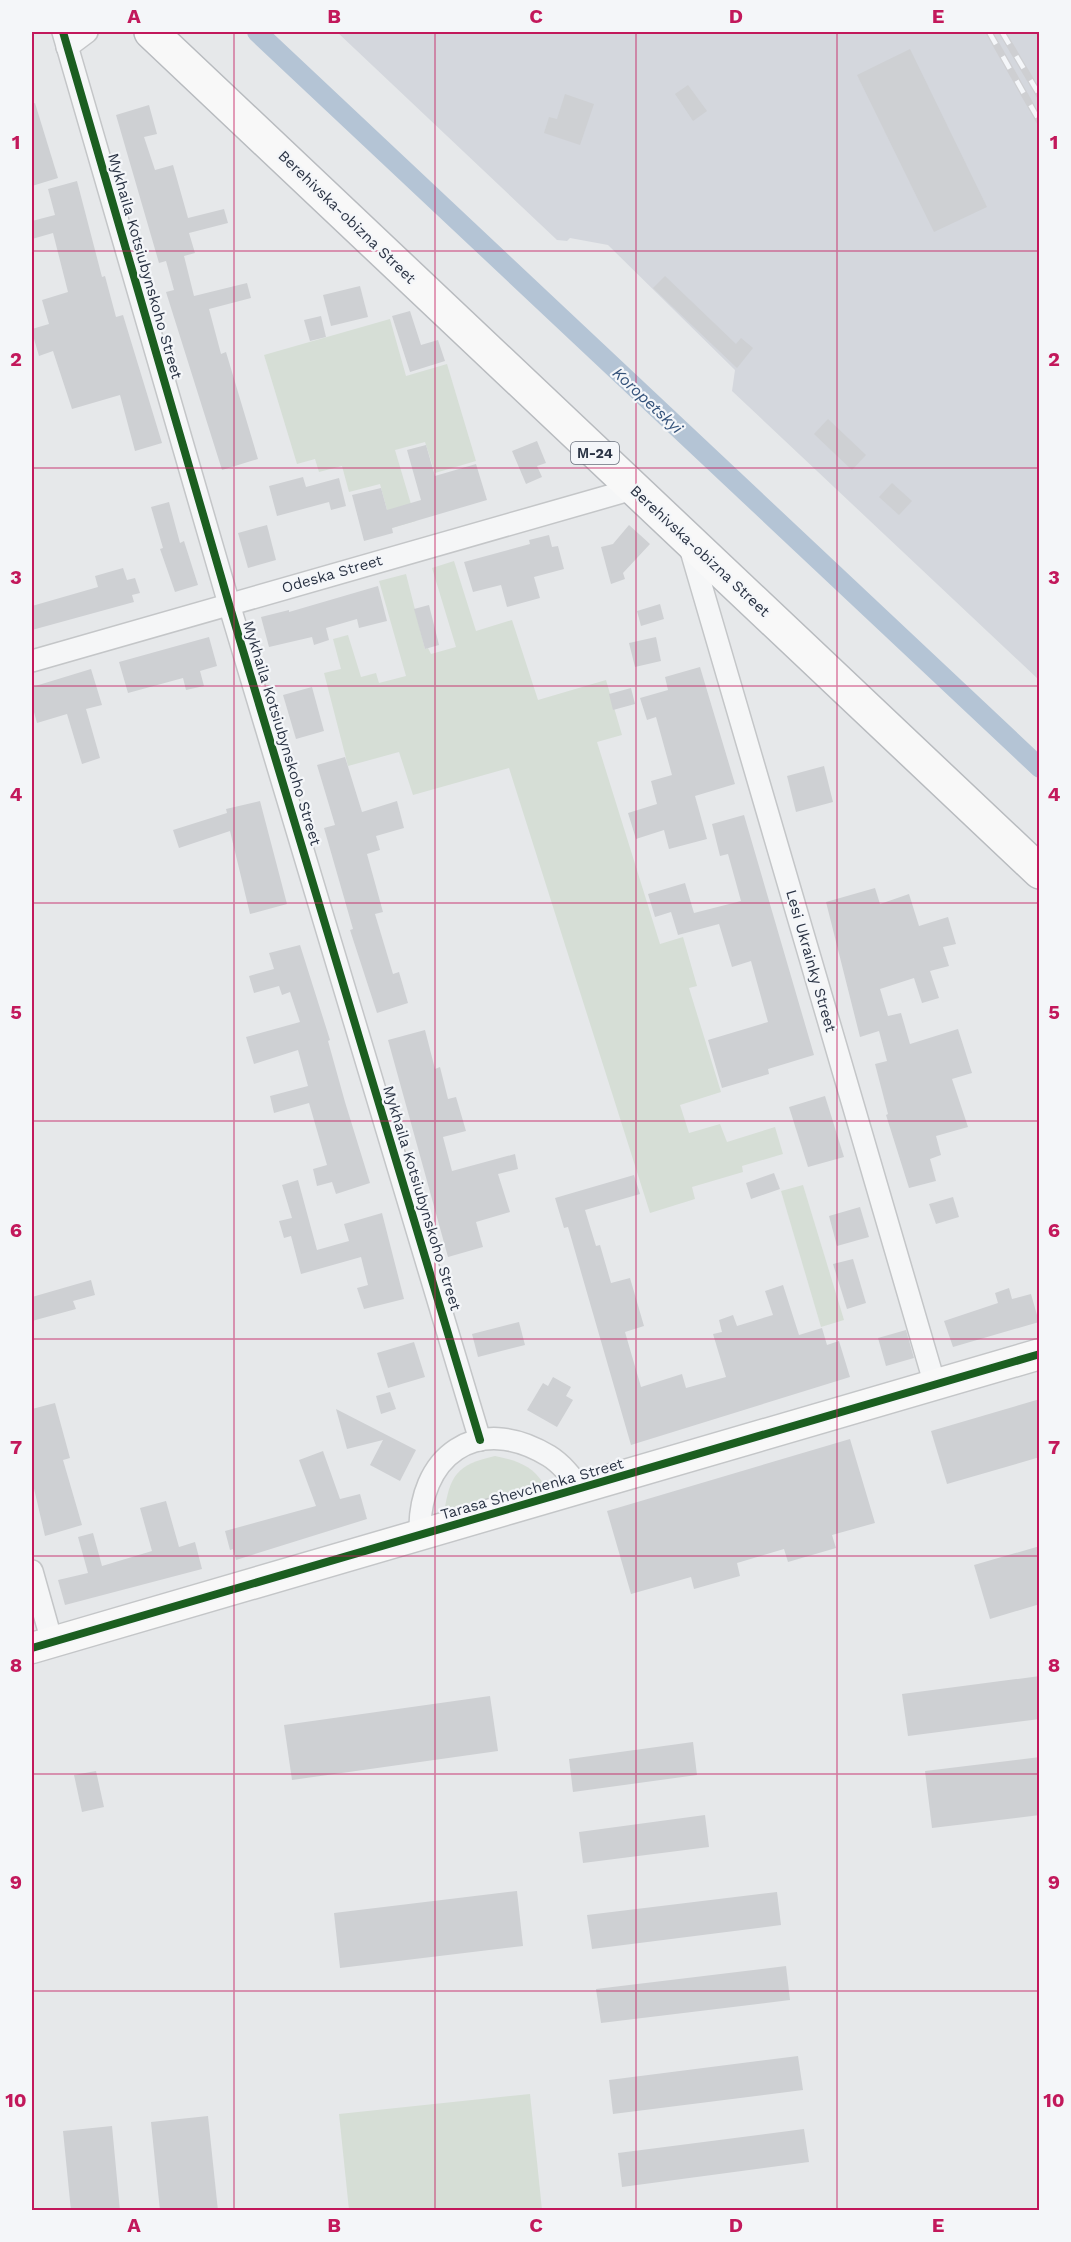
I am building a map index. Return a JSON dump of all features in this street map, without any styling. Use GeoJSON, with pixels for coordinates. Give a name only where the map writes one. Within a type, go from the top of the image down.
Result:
{"type":"FeatureCollection","features":[{"type":"Feature","properties":{"kind":"highway","name":"Berehivska-obizna Street"},"geometry":{"type":"LineString","coordinates":[[151,32],[1040,872]]}},
{"type":"Feature","properties":{"kind":"street","name":"Mykhaila Kotsiubynskoho Street"},"geometry":{"type":"LineString","coordinates":[[87,32],[65,39],[229,603],[480,1440]]}},
{"type":"Feature","properties":{"kind":"street","name":"Odeska Street"},"geometry":{"type":"LineString","coordinates":[[32,661],[633,489]]}},
{"type":"Feature","properties":{"kind":"street","name":"Lesi Ukrainky Street"},"geometry":{"type":"LineString","coordinates":[[687,538],[935,1385]]}},
{"type":"Feature","properties":{"kind":"street","name":"Tarasa Shevchenka Street"},"geometry":{"type":"LineString","coordinates":[[42,1645],[1040,1354]]}},
{"type":"Feature","properties":{"kind":"street"},"geometry":{"type":"LineString","coordinates":[[420,1536],[419,1514],[432,1472],[444,1458],[461,1447],[480,1440],[509,1439],[530,1446],[551,1457],[581,1489]]}},
{"type":"Feature","properties":{"kind":"street"},"geometry":{"type":"LineString","coordinates":[[32,1571],[42,1645]]}},
{"type":"Feature","properties":{"kind":"shaded area"},"geometry":{"type":"Polygon","coordinates":[[[337,32],[1039,32],[1039,680],[732,391],[735,370],[608,245],[570,238],[567,241],[557,240],[337,32]]]}},
{"type":"Feature","properties":{"kind":"shaded area"},"geometry":{"type":"Polygon","coordinates":[[[390,319],[406,376],[447,364],[476,461],[435,473],[425,442],[395,450],[416,521],[392,528],[380,484],[349,492],[342,466],[319,472],[315,459],[297,464],[264,355],[390,319]]]}},
{"type":"Feature","properties":{"kind":"shaded area"},"geometry":{"type":"Polygon","coordinates":[[[454,561],[476,631],[512,620],[538,700],[606,680],[622,735],[597,742],[660,944],[683,937],[697,986],[689,988],[721,1092],[680,1105],[689,1133],[720,1124],[727,1142],[775,1127],[783,1154],[742,1166],[743,1172],[692,1187],[695,1199],[650,1213],[509,768],[413,795],[399,752],[348,766],[324,673],[341,669],[333,639],[348,635],[361,677],[376,673],[379,683],[406,676],[379,581],[406,574],[425,649],[428,648],[431,654],[456,647],[432,568],[454,561]]]}},
{"type":"Feature","properties":{"kind":"shaded area"},"geometry":{"type":"Polygon","coordinates":[[[803,1185],[844,1320],[821,1327],[781,1191],[803,1185]]]}},
{"type":"Feature","properties":{"kind":"shaded area"},"geometry":{"type":"Polygon","coordinates":[[[495,1456],[522,1464],[534,1472],[543,1483],[444,1513],[449,1489],[457,1474],[471,1463],[495,1456]]]}},
{"type":"Feature","properties":{"kind":"shaded area"},"geometry":{"type":"Polygon","coordinates":[[[530,2094],[542,2210],[349,2210],[339,2114],[530,2094]]]}},
{"type":"Feature","properties":{"kind":"building"},"geometry":{"type":"Polygon","coordinates":[[[910,49],[987,207],[934,232],[857,75],[910,49]]]}},
{"type":"Feature","properties":{"kind":"building"},"geometry":{"type":"Polygon","coordinates":[[[688,85],[707,111],[693,121],[675,94],[688,85]]]}},
{"type":"Feature","properties":{"kind":"building"},"geometry":{"type":"Polygon","coordinates":[[[565,94],[594,104],[580,145],[544,133],[549,117],[557,119],[565,94]]]}},
{"type":"Feature","properties":{"kind":"building"},"geometry":{"type":"Polygon","coordinates":[[[35,103],[58,178],[32,186],[32,104],[35,103]]]}},
{"type":"Feature","properties":{"kind":"building"},"geometry":{"type":"Polygon","coordinates":[[[149,105],[157,134],[144,137],[155,170],[173,165],[188,218],[224,209],[228,223],[189,233],[195,253],[184,256],[194,296],[247,283],[251,298],[209,309],[221,354],[226,352],[258,459],[222,470],[166,292],[174,290],[166,261],[159,263],[116,115],[149,105]]]}},
{"type":"Feature","properties":{"kind":"building"},"geometry":{"type":"Polygon","coordinates":[[[77,181],[102,277],[105,276],[116,317],[123,315],[162,443],[135,451],[120,395],[72,409],[53,351],[39,356],[32,332],[32,329],[49,324],[42,300],[68,292],[53,233],[32,239],[32,221],[55,215],[48,189],[77,181]]]}},
{"type":"Feature","properties":{"kind":"building"},"geometry":{"type":"Polygon","coordinates":[[[665,276],[736,344],[741,338],[753,348],[737,368],[653,288],[665,276]]]}},
{"type":"Feature","properties":{"kind":"building"},"geometry":{"type":"Polygon","coordinates":[[[360,286],[368,317],[331,326],[323,295],[360,286]]]}},
{"type":"Feature","properties":{"kind":"building"},"geometry":{"type":"Polygon","coordinates":[[[410,311],[421,345],[438,340],[445,361],[410,372],[392,316],[410,311]]]}},
{"type":"Feature","properties":{"kind":"building"},"geometry":{"type":"Polygon","coordinates":[[[321,316],[326,337],[310,341],[304,320],[321,316]]]}},
{"type":"Feature","properties":{"kind":"building"},"geometry":{"type":"Polygon","coordinates":[[[828,419],[866,455],[852,470],[814,434],[828,419]]]}},
{"type":"Feature","properties":{"kind":"building"},"geometry":{"type":"Polygon","coordinates":[[[537,441],[546,463],[537,466],[542,477],[526,484],[512,451],[537,441]]]}},
{"type":"Feature","properties":{"kind":"building"},"geometry":{"type":"Polygon","coordinates":[[[426,445],[435,476],[476,464],[487,500],[392,528],[393,533],[364,541],[352,495],[381,488],[387,510],[421,500],[407,450],[426,445]]]}},
{"type":"Feature","properties":{"kind":"building"},"geometry":{"type":"Polygon","coordinates":[[[303,477],[306,487],[339,478],[346,506],[331,510],[329,502],[277,516],[269,486],[303,477]]]}},
{"type":"Feature","properties":{"kind":"building"},"geometry":{"type":"Polygon","coordinates":[[[892,483],[912,501],[899,515],[879,497],[892,483]]]}},
{"type":"Feature","properties":{"kind":"building"},"geometry":{"type":"Polygon","coordinates":[[[169,502],[180,543],[184,541],[198,585],[175,592],[160,549],[163,548],[151,507],[169,502]]]}},
{"type":"Feature","properties":{"kind":"building"},"geometry":{"type":"Polygon","coordinates":[[[267,525],[276,560],[248,568],[238,533],[267,525]]]}},
{"type":"Feature","properties":{"kind":"building"},"geometry":{"type":"Polygon","coordinates":[[[629,525],[650,544],[623,573],[625,579],[611,584],[601,547],[613,544],[629,525]]]}},
{"type":"Feature","properties":{"kind":"building"},"geometry":{"type":"Polygon","coordinates":[[[549,535],[552,547],[558,546],[564,569],[534,577],[540,598],[507,607],[501,585],[473,592],[464,562],[530,544],[529,540],[549,535]]]}},
{"type":"Feature","properties":{"kind":"building"},"geometry":{"type":"Polygon","coordinates":[[[123,568],[127,580],[135,578],[140,593],[132,595],[134,602],[32,630],[32,606],[98,587],[95,576],[123,568]]]}},
{"type":"Feature","properties":{"kind":"building"},"geometry":{"type":"Polygon","coordinates":[[[378,586],[387,621],[359,628],[357,619],[326,628],[329,640],[314,645],[312,637],[269,647],[261,617],[289,610],[289,612],[378,586]]]}},
{"type":"Feature","properties":{"kind":"building"},"geometry":{"type":"Polygon","coordinates":[[[660,604],[664,619],[641,626],[637,611],[660,604]]]}},
{"type":"Feature","properties":{"kind":"building"},"geometry":{"type":"Polygon","coordinates":[[[429,605],[439,645],[425,649],[414,609],[429,605]]]}},
{"type":"Feature","properties":{"kind":"building"},"geometry":{"type":"Polygon","coordinates":[[[209,637],[217,666],[200,671],[204,686],[186,690],[183,678],[128,693],[119,662],[209,637]]]}},
{"type":"Feature","properties":{"kind":"building"},"geometry":{"type":"Polygon","coordinates":[[[656,637],[661,661],[635,667],[629,643],[656,637]]]}},
{"type":"Feature","properties":{"kind":"building"},"geometry":{"type":"Polygon","coordinates":[[[700,667],[735,784],[695,796],[707,839],[669,849],[664,830],[636,839],[628,813],[657,804],[651,781],[672,775],[656,717],[647,720],[640,698],[668,690],[665,677],[700,667]]]}},
{"type":"Feature","properties":{"kind":"building"},"geometry":{"type":"Polygon","coordinates":[[[91,669],[102,705],[86,709],[100,758],[82,764],[67,714],[37,723],[32,705],[32,687],[91,669]]]}},
{"type":"Feature","properties":{"kind":"building"},"geometry":{"type":"Polygon","coordinates":[[[312,687],[324,731],[296,739],[283,695],[312,687]]]}},
{"type":"Feature","properties":{"kind":"building"},"geometry":{"type":"Polygon","coordinates":[[[631,688],[635,704],[613,710],[609,694],[631,688]]]}},
{"type":"Feature","properties":{"kind":"building"},"geometry":{"type":"Polygon","coordinates":[[[345,757],[362,812],[397,801],[404,828],[376,836],[380,850],[367,854],[383,912],[375,914],[393,974],[399,972],[408,1003],[377,1013],[350,930],[353,929],[324,828],[335,825],[317,765],[345,757]]]}},
{"type":"Feature","properties":{"kind":"building"},"geometry":{"type":"Polygon","coordinates":[[[824,766],[833,802],[796,812],[787,776],[824,766]]]}},
{"type":"Feature","properties":{"kind":"building"},"geometry":{"type":"Polygon","coordinates":[[[260,801],[287,904],[250,914],[230,831],[179,848],[173,830],[227,813],[226,809],[260,801]]]}},
{"type":"Feature","properties":{"kind":"building"},"geometry":{"type":"Polygon","coordinates":[[[744,815],[814,1055],[768,1069],[769,1074],[722,1088],[708,1040],[768,1022],[751,961],[732,967],[719,924],[678,935],[671,912],[655,917],[648,894],[685,883],[694,913],[741,901],[728,854],[720,856],[712,824],[744,815]]]}},
{"type":"Feature","properties":{"kind":"building"},"geometry":{"type":"Polygon","coordinates":[[[875,888],[880,904],[909,894],[919,926],[948,917],[956,944],[943,947],[949,966],[930,971],[939,998],[922,1003],[914,978],[880,989],[888,1016],[901,1013],[910,1044],[958,1029],[972,1073],[952,1079],[968,1127],[936,1136],[941,1155],[930,1159],[936,1181],[909,1188],[886,1115],[888,1114],[875,1064],[887,1061],[879,1031],[860,1037],[826,902],[875,888]]]}},
{"type":"Feature","properties":{"kind":"building"},"geometry":{"type":"Polygon","coordinates":[[[300,945],[330,1040],[328,1041],[345,1102],[370,1183],[336,1194],[332,1182],[317,1186],[313,1169],[327,1165],[309,1103],[274,1113],[270,1096],[308,1086],[298,1050],[254,1064],[246,1037],[300,1022],[290,992],[282,995],[279,986],[254,993],[249,976],[274,969],[269,953],[300,945]]]}},
{"type":"Feature","properties":{"kind":"building"},"geometry":{"type":"Polygon","coordinates":[[[425,1030],[435,1069],[440,1067],[448,1099],[456,1097],[466,1131],[443,1137],[452,1171],[515,1154],[518,1169],[498,1174],[510,1212],[476,1222],[483,1247],[448,1257],[388,1040],[425,1030]]]}},
{"type":"Feature","properties":{"kind":"building"},"geometry":{"type":"Polygon","coordinates":[[[825,1096],[844,1157],[808,1167],[789,1107],[825,1096]]]}},
{"type":"Feature","properties":{"kind":"building"},"geometry":{"type":"Polygon","coordinates":[[[774,1173],[780,1189],[751,1199],[746,1183],[774,1173]]]}},
{"type":"Feature","properties":{"kind":"building"},"geometry":{"type":"Polygon","coordinates":[[[634,1175],[640,1194],[585,1210],[596,1246],[600,1245],[611,1283],[630,1278],[644,1326],[625,1332],[641,1387],[682,1374],[686,1388],[726,1377],[713,1334],[722,1332],[719,1320],[733,1315],[737,1326],[773,1315],[765,1291],[783,1285],[799,1335],[822,1328],[827,1345],[839,1341],[850,1377],[631,1445],[568,1227],[564,1228],[555,1198],[634,1175]]]}},
{"type":"Feature","properties":{"kind":"building"},"geometry":{"type":"Polygon","coordinates":[[[298,1180],[317,1250],[349,1241],[344,1224],[382,1213],[404,1299],[364,1309],[357,1288],[368,1285],[361,1257],[301,1274],[291,1236],[284,1238],[279,1221],[292,1218],[282,1185],[298,1180]]]}},
{"type":"Feature","properties":{"kind":"building"},"geometry":{"type":"Polygon","coordinates":[[[953,1197],[959,1217],[936,1224],[929,1204],[953,1197]]]}},
{"type":"Feature","properties":{"kind":"building"},"geometry":{"type":"Polygon","coordinates":[[[860,1207],[869,1237],[837,1246],[829,1216],[860,1207]]]}},
{"type":"Feature","properties":{"kind":"building"},"geometry":{"type":"Polygon","coordinates":[[[853,1259],[866,1303],[847,1309],[833,1264],[853,1259]]]}},
{"type":"Feature","properties":{"kind":"building"},"geometry":{"type":"Polygon","coordinates":[[[91,1280],[95,1295],[73,1301],[76,1309],[32,1321],[32,1297],[91,1280]]]}},
{"type":"Feature","properties":{"kind":"building"},"geometry":{"type":"Polygon","coordinates":[[[1009,1288],[1012,1299],[1031,1294],[1039,1322],[953,1347],[944,1321],[998,1303],[995,1293],[1009,1288]]]}},
{"type":"Feature","properties":{"kind":"building"},"geometry":{"type":"Polygon","coordinates":[[[519,1322],[525,1345],[478,1357],[472,1334],[519,1322]]]}},
{"type":"Feature","properties":{"kind":"building"},"geometry":{"type":"Polygon","coordinates":[[[906,1330],[914,1358],[886,1366],[878,1338],[906,1330]]]}},
{"type":"Feature","properties":{"kind":"building"},"geometry":{"type":"Polygon","coordinates":[[[414,1342],[425,1377],[388,1388],[377,1353],[414,1342]]]}},
{"type":"Feature","properties":{"kind":"building"},"geometry":{"type":"Polygon","coordinates":[[[553,1377],[571,1387],[566,1396],[573,1400],[557,1427],[527,1410],[543,1383],[548,1386],[553,1377]]]}},
{"type":"Feature","properties":{"kind":"building"},"geometry":{"type":"Polygon","coordinates":[[[390,1392],[396,1409],[381,1414],[376,1396],[390,1392]]]}},
{"type":"Feature","properties":{"kind":"building"},"geometry":{"type":"Polygon","coordinates":[[[1040,1399],[1040,1457],[947,1484],[931,1431],[1040,1399]]]}},
{"type":"Feature","properties":{"kind":"building"},"geometry":{"type":"Polygon","coordinates":[[[55,1403],[70,1458],[63,1460],[82,1525],[45,1536],[32,1480],[32,1409],[55,1403]]]}},
{"type":"Feature","properties":{"kind":"building"},"geometry":{"type":"Polygon","coordinates":[[[336,1409],[416,1450],[400,1481],[370,1465],[383,1440],[347,1449],[336,1409]]]}},
{"type":"Feature","properties":{"kind":"building"},"geometry":{"type":"Polygon","coordinates":[[[850,1439],[875,1523],[832,1535],[836,1548],[788,1562],[784,1549],[737,1563],[740,1576],[694,1589],[691,1577],[631,1594],[607,1511],[850,1439]]]}},
{"type":"Feature","properties":{"kind":"building"},"geometry":{"type":"Polygon","coordinates":[[[323,1451],[340,1499],[360,1494],[367,1519],[236,1560],[233,1549],[230,1550],[225,1531],[316,1506],[299,1460],[323,1451]]]}},
{"type":"Feature","properties":{"kind":"building"},"geometry":{"type":"Polygon","coordinates":[[[166,1501],[179,1547],[195,1542],[202,1569],[65,1605],[58,1580],[88,1573],[78,1537],[93,1533],[102,1566],[152,1551],[140,1508],[166,1501]]]}},
{"type":"Feature","properties":{"kind":"building"},"geometry":{"type":"Polygon","coordinates":[[[1040,1546],[1040,1604],[990,1619],[974,1565],[1040,1546]]]}},
{"type":"Feature","properties":{"kind":"building"},"geometry":{"type":"Polygon","coordinates":[[[1040,1676],[1040,1719],[908,1736],[902,1694],[1040,1676]]]}},
{"type":"Feature","properties":{"kind":"building"},"geometry":{"type":"Polygon","coordinates":[[[490,1696],[498,1751],[292,1780],[284,1725],[490,1696]]]}},
{"type":"Feature","properties":{"kind":"building"},"geometry":{"type":"Polygon","coordinates":[[[693,1742],[697,1775],[573,1792],[569,1759],[693,1742]]]}},
{"type":"Feature","properties":{"kind":"building"},"geometry":{"type":"Polygon","coordinates":[[[1040,1757],[1040,1815],[932,1828],[925,1771],[1040,1757]]]}},
{"type":"Feature","properties":{"kind":"building"},"geometry":{"type":"Polygon","coordinates":[[[96,1771],[104,1807],[82,1812],[74,1775],[96,1771]]]}},
{"type":"Feature","properties":{"kind":"building"},"geometry":{"type":"Polygon","coordinates":[[[705,1815],[709,1847],[583,1863],[579,1832],[705,1815]]]}},
{"type":"Feature","properties":{"kind":"building"},"geometry":{"type":"Polygon","coordinates":[[[517,1891],[523,1946],[340,1968],[334,1913],[517,1891]]]}},
{"type":"Feature","properties":{"kind":"building"},"geometry":{"type":"Polygon","coordinates":[[[777,1892],[781,1925],[592,1949],[587,1915],[777,1892]]]}},
{"type":"Feature","properties":{"kind":"building"},"geometry":{"type":"Polygon","coordinates":[[[786,1966],[790,2000],[601,2023],[596,1989],[786,1966]]]}},
{"type":"Feature","properties":{"kind":"building"},"geometry":{"type":"Polygon","coordinates":[[[798,2056],[803,2090],[613,2114],[609,2080],[798,2056]]]}},
{"type":"Feature","properties":{"kind":"building"},"geometry":{"type":"Polygon","coordinates":[[[208,2116],[218,2211],[160,2211],[151,2122],[208,2116]]]}},
{"type":"Feature","properties":{"kind":"building"},"geometry":{"type":"Polygon","coordinates":[[[112,2126],[120,2211],[71,2211],[63,2131],[112,2126]]]}},
{"type":"Feature","properties":{"kind":"building"},"geometry":{"type":"Polygon","coordinates":[[[804,2129],[809,2162],[622,2187],[618,2153],[804,2129]]]}},
{"type":"Feature","properties":{"kind":"waterway","name":"Koropetskyi"},"geometry":{"type":"LineString","coordinates":[[257,32],[1040,768]]}},
{"type":"Feature","properties":{"kind":"railway"},"geometry":{"type":"LineString","coordinates":[[989,32],[1040,122]]}},
{"type":"Feature","properties":{"kind":"railway"},"geometry":{"type":"LineString","coordinates":[[1002,32],[1040,96]]}},
{"type":"Feature","properties":{"kind":"cycle path"},"geometry":{"type":"LineString","coordinates":[[63,32],[229,604],[480,1440]]}},
{"type":"Feature","properties":{"kind":"cycle path"},"geometry":{"type":"LineString","coordinates":[[32,1648],[1040,1354]]}}]}
